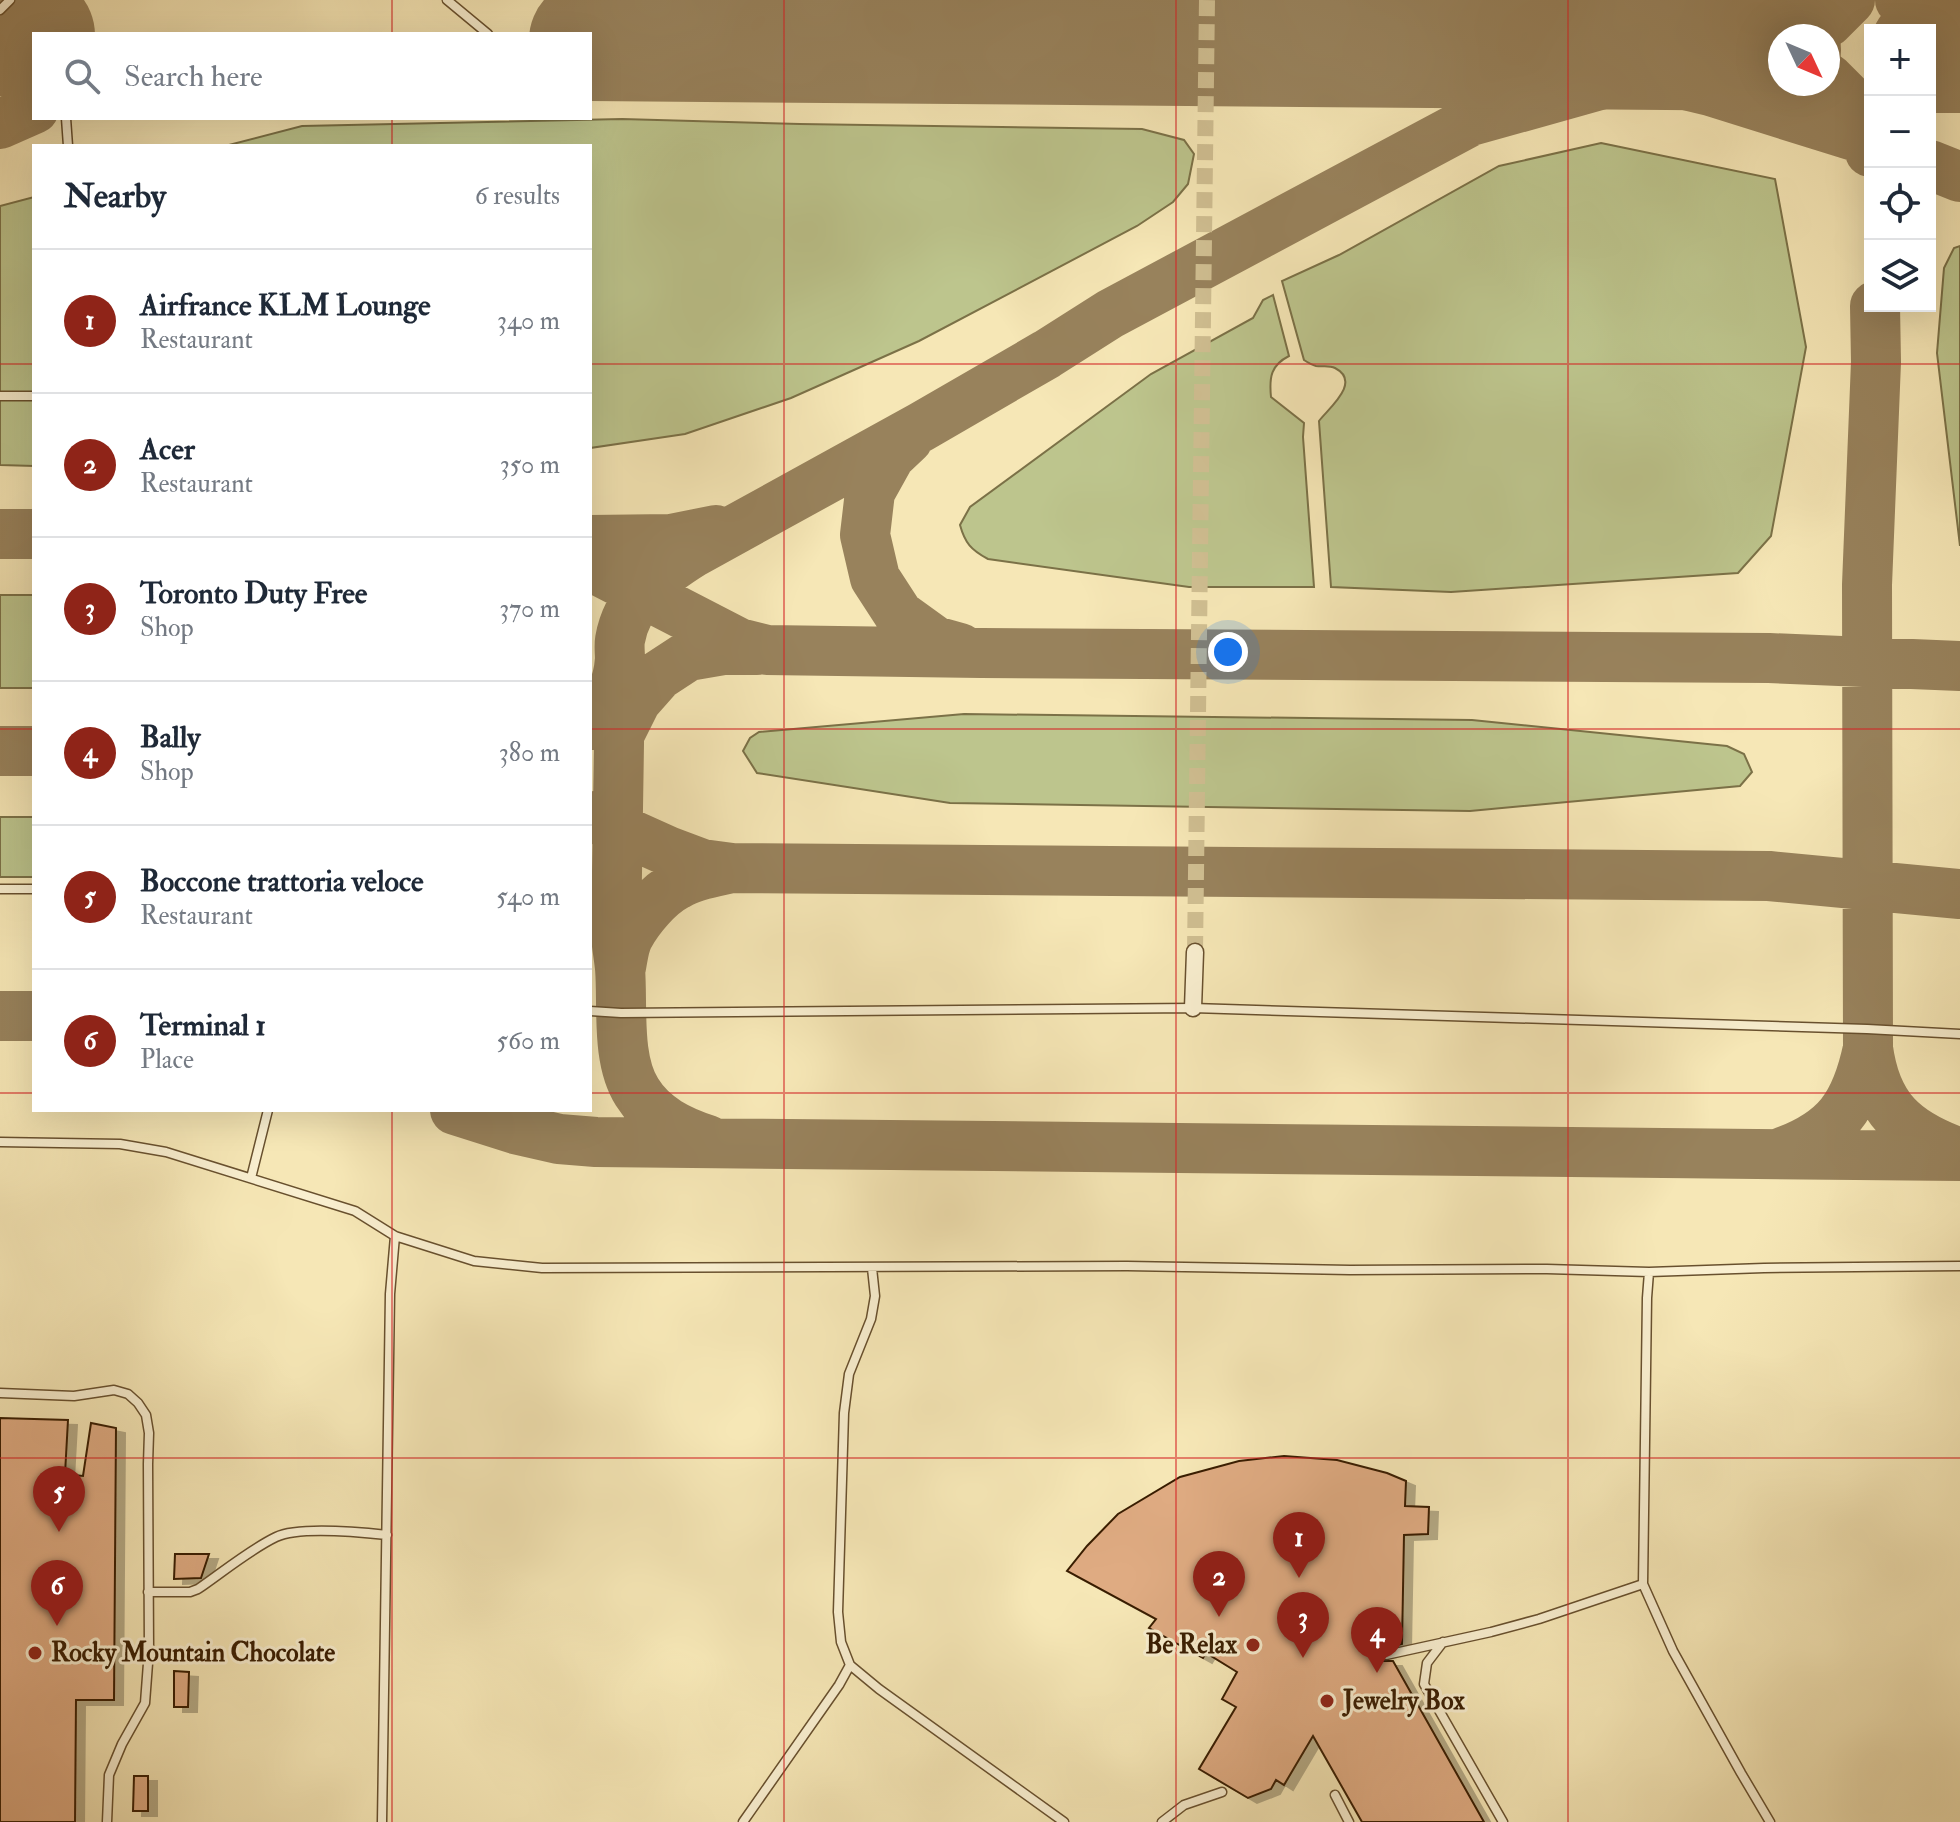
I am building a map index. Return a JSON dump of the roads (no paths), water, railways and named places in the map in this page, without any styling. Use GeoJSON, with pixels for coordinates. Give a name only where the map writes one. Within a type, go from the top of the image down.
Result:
{"type":"FeatureCollection","features":[{"type":"Feature","properties":{"kind":"street"},"geometry":{"type":"LineString","coordinates":[[1193,1008],[1195,952]]}},
{"type":"Feature","properties":{"kind":"lane"},"geometry":{"type":"LineString","coordinates":[[0,10],[10,0]]}},
{"type":"Feature","properties":{"kind":"lane"},"geometry":{"type":"LineString","coordinates":[[447,0],[486,32]]}},
{"type":"Feature","properties":{"kind":"lane"},"geometry":{"type":"LineString","coordinates":[[66,120],[68,144]]}},
{"type":"Feature","properties":{"kind":"lane"},"geometry":{"type":"LineString","coordinates":[[0,396],[32,396]]}},
{"type":"Feature","properties":{"kind":"lane"},"geometry":{"type":"LineString","coordinates":[[0,889],[32,889]]}},
{"type":"Feature","properties":{"kind":"lane"},"geometry":{"type":"LineString","coordinates":[[592,1011],[1193,1008],[1960,1034]]}},
{"type":"Feature","properties":{"kind":"lane"},"geometry":{"type":"LineString","coordinates":[[251,1178],[268,1112]]}},
{"type":"Feature","properties":{"kind":"lane"},"geometry":{"type":"LineString","coordinates":[[0,1142],[120,1144],[166,1152],[355,1211],[395,1236],[474,1261],[542,1268],[1127,1266],[1649,1272],[1960,1266]]}},
{"type":"Feature","properties":{"kind":"lane"},"geometry":{"type":"LineString","coordinates":[[382,1822],[390,1294],[395,1236]]}},
{"type":"Feature","properties":{"kind":"lane"},"geometry":{"type":"LineString","coordinates":[[872,1268],[875,1296],[871,1319],[849,1374],[844,1413],[838,1612],[841,1642],[850,1665],[879,1689],[1064,1822]]}},
{"type":"Feature","properties":{"kind":"lane"},"geometry":{"type":"LineString","coordinates":[[1649,1272],[1643,1584],[1673,1651],[1770,1822]]}},
{"type":"Feature","properties":{"kind":"lane"},"geometry":{"type":"LineString","coordinates":[[0,1393],[74,1396],[114,1390],[128,1394],[146,1415],[149,1433],[149,1650],[145,1703],[109,1775],[107,1822]]}},
{"type":"Feature","properties":{"kind":"lane"},"geometry":{"type":"LineString","coordinates":[[148,1592],[190,1592],[198,1589],[277,1536],[298,1531],[387,1535]]}},
{"type":"Feature","properties":{"kind":"lane"},"geometry":{"type":"LineString","coordinates":[[1386,1655],[1539,1619],[1643,1584]]}},
{"type":"Feature","properties":{"kind":"lane"},"geometry":{"type":"LineString","coordinates":[[1443,1642],[1427,1663],[1424,1684],[1503,1822]]}},
{"type":"Feature","properties":{"kind":"lane"},"geometry":{"type":"LineString","coordinates":[[743,1822],[850,1665]]}},
{"type":"Feature","properties":{"kind":"lane"},"geometry":{"type":"LineString","coordinates":[[1162,1822],[1184,1805],[1222,1792]]}},
{"type":"Feature","properties":{"kind":"lane"},"geometry":{"type":"LineString","coordinates":[[1335,1795],[1349,1822]]}},
{"type":"Feature","properties":{"kind":"tunnel"},"geometry":{"type":"LineString","coordinates":[[1195,952],[1207,0]]}},
{"type":"Feature","properties":{"kind":"place","name":"Boccone trattoria veloce"},"geometry":{"type":"Point","coordinates":[59,1532]}},
{"type":"Feature","properties":{"kind":"place","name":"Airfrance KLM Lounge"},"geometry":{"type":"Point","coordinates":[1299,1578]}},
{"type":"Feature","properties":{"kind":"place","name":"Acer"},"geometry":{"type":"Point","coordinates":[1219,1617]}},
{"type":"Feature","properties":{"kind":"place","name":"Terminal 1"},"geometry":{"type":"Point","coordinates":[57,1626]}},
{"type":"Feature","properties":{"kind":"place","name":"Be Relax"},"geometry":{"type":"Point","coordinates":[1253,1645]}},
{"type":"Feature","properties":{"kind":"place","name":"Rocky Mountain Chocolate"},"geometry":{"type":"Point","coordinates":[35,1653]}},
{"type":"Feature","properties":{"kind":"place","name":"Toronto Duty Free"},"geometry":{"type":"Point","coordinates":[1303,1658]}},
{"type":"Feature","properties":{"kind":"place","name":"Bally"},"geometry":{"type":"Point","coordinates":[1377,1673]}},
{"type":"Feature","properties":{"kind":"place","name":"Jewelry Box"},"geometry":{"type":"Point","coordinates":[1327,1701]}}]}
